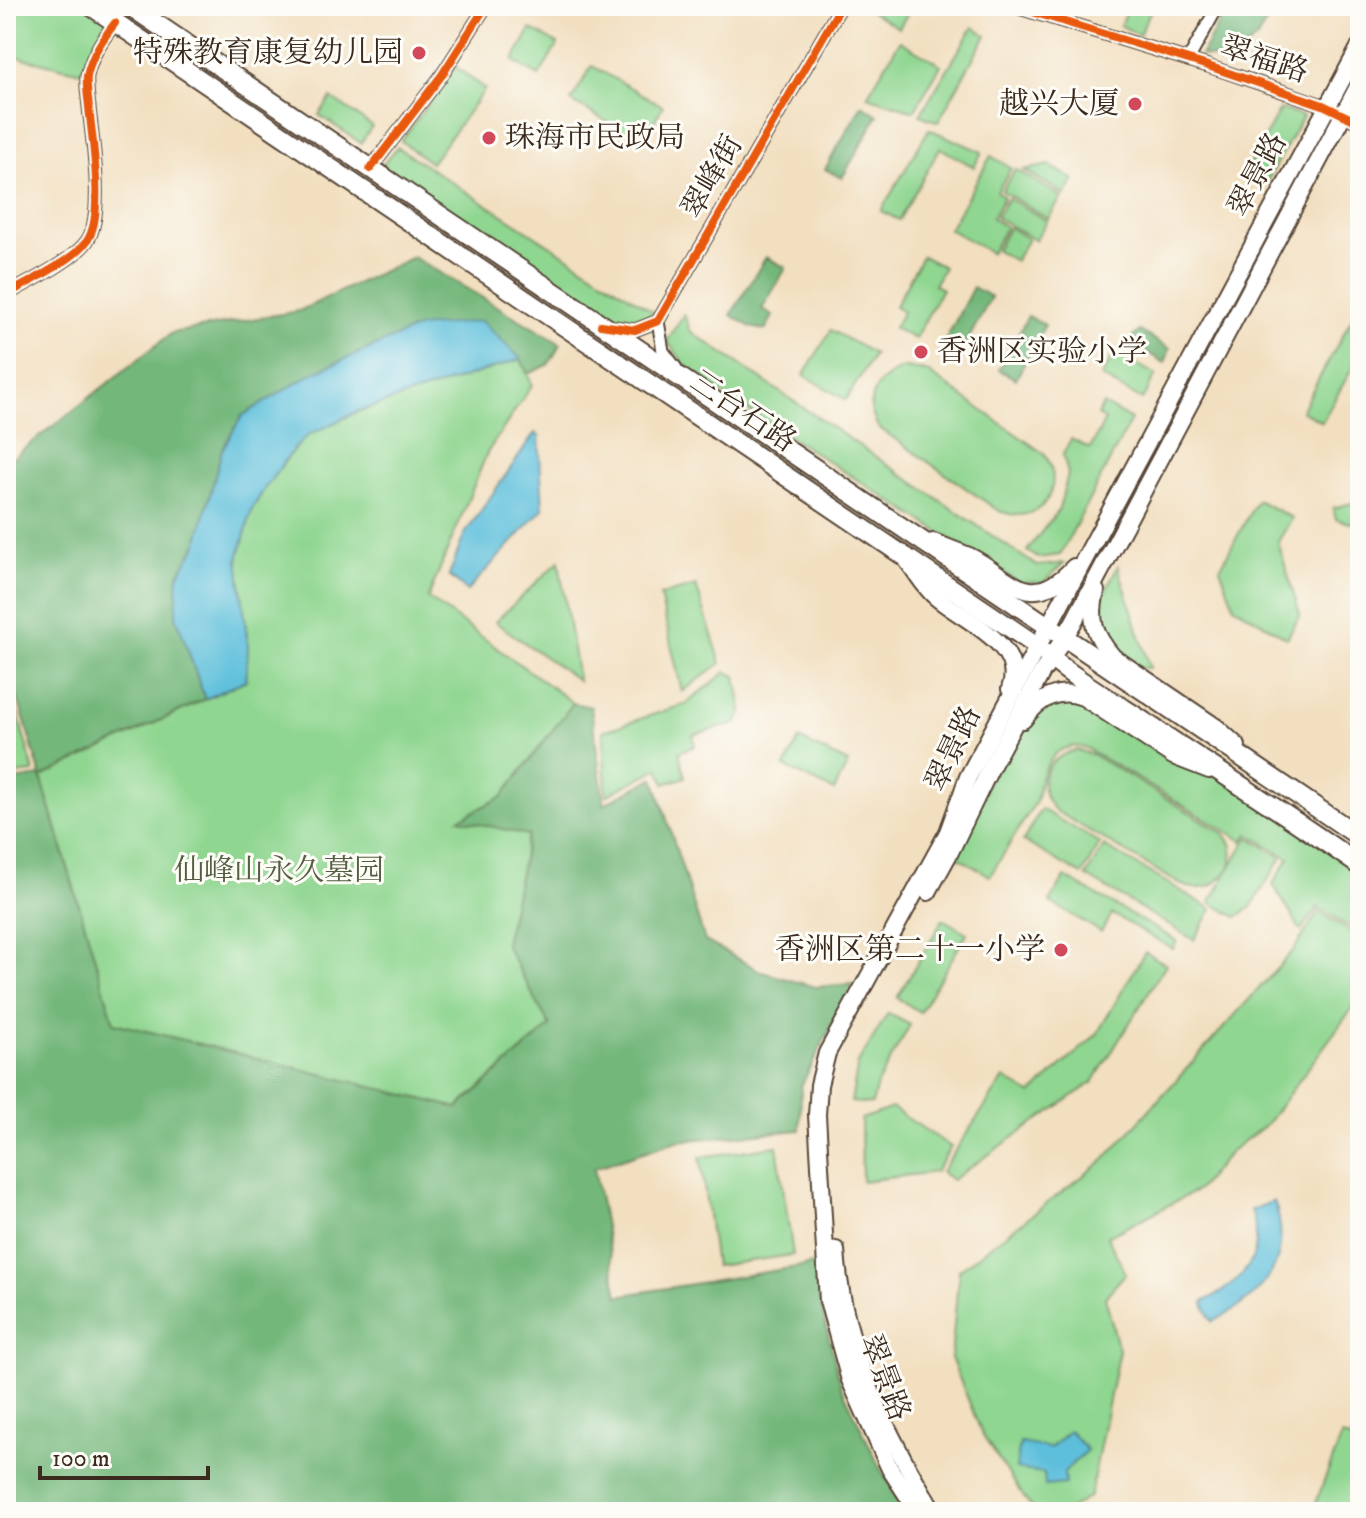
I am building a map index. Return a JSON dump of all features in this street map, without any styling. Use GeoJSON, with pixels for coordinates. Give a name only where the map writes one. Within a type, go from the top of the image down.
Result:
{"type":"FeatureCollection","features":[{"type":"Feature","properties":{"kind":"main road","name":"三台石路"},"geometry":{"type":"LineString","coordinates":[[91,6],[1360,866]]}},
{"type":"Feature","properties":{"kind":"main road","name":"三台石路"},"geometry":{"type":"LineString","coordinates":[[130,6],[1360,837]]}},
{"type":"Feature","properties":{"kind":"main road","name":"翠景路"},"geometry":{"type":"LineString","coordinates":[[934,1512],[904,1463],[872,1397],[841,1299],[827,1113],[828,1083],[839,1054],[950,852],[1042,672],[1049,625],[1360,46]]}},
{"type":"Feature","properties":{"kind":"main road","name":"翠景路"},"geometry":{"type":"LineString","coordinates":[[918,1512],[890,1469],[850,1380],[828,1301],[817,1115],[819,1085],[827,1053],[948,832],[968,777],[999,720],[1044,653],[1065,636],[1360,83]]}},
{"type":"Feature","properties":{"kind":"main road"},"geometry":{"type":"LineString","coordinates":[[915,535],[970,557],[1018,588],[1040,590],[1062,579],[1089,552]]}},
{"type":"Feature","properties":{"kind":"main road"},"geometry":{"type":"LineString","coordinates":[[903,554],[934,596],[996,639],[1009,658],[1014,678],[999,720]]}},
{"type":"Feature","properties":{"kind":"main road"},"geometry":{"type":"LineString","coordinates":[[1103,567],[1092,608],[1094,627],[1102,644],[1113,657],[1216,727],[1267,774]]}},
{"type":"Feature","properties":{"kind":"main road"},"geometry":{"type":"LineString","coordinates":[[991,767],[1035,706],[1046,697],[1063,693],[1083,697],[1173,756],[1229,778]]}},
{"type":"Feature","properties":{"kind":"street"},"geometry":{"type":"LineString","coordinates":[[370,169],[442,75],[486,6]]}},
{"type":"Feature","properties":{"kind":"street","name":"翠峰街"},"geometry":{"type":"LineString","coordinates":[[658,321],[841,6]]}},
{"type":"Feature","properties":{"kind":"street","name":"翠福路"},"geometry":{"type":"LineString","coordinates":[[1013,6],[1188,60],[1327,107],[1360,123]]}},
{"type":"Feature","properties":{"kind":"street"},"geometry":{"type":"LineString","coordinates":[[1188,60],[1218,6]]}},
{"type":"Feature","properties":{"kind":"street"},"geometry":{"type":"LineString","coordinates":[[6,295],[70,257],[91,233],[96,211],[87,79],[97,46],[115,23]]}},
{"type":"Feature","properties":{"kind":"street"},"geometry":{"type":"LineString","coordinates":[[601,325],[635,330],[658,321],[663,351],[685,382]]}},
{"type":"Feature","properties":{"kind":"green space"},"geometry":{"type":"Polygon","coordinates":[[[6,6],[91,6],[115,23],[81,72],[6,54],[6,6]]]}},
{"type":"Feature","properties":{"kind":"green space"},"geometry":{"type":"Polygon","coordinates":[[[862,6],[912,6],[899,28],[862,6]]]}},
{"type":"Feature","properties":{"kind":"green space"},"geometry":{"type":"Polygon","coordinates":[[[1130,6],[1153,6],[1139,35],[1120,25],[1130,6]]]}},
{"type":"Feature","properties":{"kind":"green space"},"geometry":{"type":"Polygon","coordinates":[[[1228,6],[1276,6],[1257,38],[1230,62],[1201,55],[1228,6]]]}},
{"type":"Feature","properties":{"kind":"green space"},"geometry":{"type":"Polygon","coordinates":[[[973,27],[986,35],[938,122],[920,115],[973,27]]]}},
{"type":"Feature","properties":{"kind":"green space"},"geometry":{"type":"Polygon","coordinates":[[[531,29],[558,44],[539,76],[513,61],[531,29]]]}},
{"type":"Feature","properties":{"kind":"green space"},"geometry":{"type":"Polygon","coordinates":[[[900,41],[941,65],[914,111],[867,96],[900,41]]]}},
{"type":"Feature","properties":{"kind":"green space"},"geometry":{"type":"Polygon","coordinates":[[[592,66],[663,106],[642,142],[571,101],[592,66]]]}},
{"type":"Feature","properties":{"kind":"green space"},"geometry":{"type":"Polygon","coordinates":[[[456,67],[485,89],[431,163],[401,141],[456,67]]]}},
{"type":"Feature","properties":{"kind":"green space"},"geometry":{"type":"Polygon","coordinates":[[[331,98],[372,126],[361,143],[319,115],[331,98]]]}},
{"type":"Feature","properties":{"kind":"green space"},"geometry":{"type":"Polygon","coordinates":[[[862,105],[878,115],[842,178],[825,169],[862,105]]]}},
{"type":"Feature","properties":{"kind":"green space"},"geometry":{"type":"Polygon","coordinates":[[[1280,109],[1303,116],[1266,184],[1245,173],[1280,109]]]}},
{"type":"Feature","properties":{"kind":"green space"},"geometry":{"type":"Polygon","coordinates":[[[929,129],[982,152],[974,167],[940,148],[899,220],[881,211],[929,129]]]}},
{"type":"Feature","properties":{"kind":"green space"},"geometry":{"type":"Polygon","coordinates":[[[397,147],[654,312],[634,324],[604,320],[380,168],[397,147]]]}},
{"type":"Feature","properties":{"kind":"green space"},"geometry":{"type":"Polygon","coordinates":[[[991,156],[1011,168],[997,192],[1004,197],[992,218],[1006,227],[991,253],[949,229],[991,156]]]}},
{"type":"Feature","properties":{"kind":"green space"},"geometry":{"type":"Polygon","coordinates":[[[1049,165],[1074,180],[1065,195],[1024,170],[1049,165]]]}},
{"type":"Feature","properties":{"kind":"green space"},"geometry":{"type":"Polygon","coordinates":[[[1015,169],[1062,197],[1048,219],[1002,191],[1015,169]]]}},
{"type":"Feature","properties":{"kind":"green space"},"geometry":{"type":"Polygon","coordinates":[[[1008,198],[1047,221],[1035,240],[996,217],[1008,198]]]}},
{"type":"Feature","properties":{"kind":"green space"},"geometry":{"type":"Polygon","coordinates":[[[1009,227],[1028,239],[1015,261],[996,250],[1009,227]]]}},
{"type":"Feature","properties":{"kind":"green space"},"geometry":{"type":"Polygon","coordinates":[[[922,256],[944,267],[934,285],[942,289],[915,339],[894,328],[903,311],[895,306],[922,256]]]}},
{"type":"Feature","properties":{"kind":"green space"},"geometry":{"type":"Polygon","coordinates":[[[413,257],[561,344],[548,365],[528,374],[521,359],[419,327],[313,373],[242,416],[222,450],[197,545],[178,576],[176,616],[205,699],[41,777],[114,1023],[458,1108],[550,1026],[505,944],[528,835],[459,819],[502,797],[573,703],[591,707],[604,804],[654,778],[705,941],[762,972],[815,987],[853,984],[801,1086],[800,1130],[677,1141],[594,1168],[618,1296],[815,1264],[820,1301],[841,1386],[881,1470],[908,1512],[6,1512],[6,781],[41,776],[6,658],[6,463],[172,333],[299,311],[413,257]]]}},
{"type":"Feature","properties":{"kind":"green space"},"geometry":{"type":"Polygon","coordinates":[[[766,257],[786,268],[762,309],[773,316],[765,330],[751,327],[731,315],[766,257]]]}},
{"type":"Feature","properties":{"kind":"green space"},"geometry":{"type":"Polygon","coordinates":[[[973,287],[991,297],[962,351],[945,341],[973,287]]]}},
{"type":"Feature","properties":{"kind":"green space"},"geometry":{"type":"Polygon","coordinates":[[[1360,304],[1360,354],[1322,422],[1301,411],[1360,304]]]}},
{"type":"Feature","properties":{"kind":"green space"},"geometry":{"type":"Polygon","coordinates":[[[684,314],[690,331],[1037,566],[1064,563],[1043,583],[1018,582],[694,376],[667,341],[684,314]]]}},
{"type":"Feature","properties":{"kind":"green space"},"geometry":{"type":"Polygon","coordinates":[[[1028,316],[1045,325],[1016,379],[999,370],[1028,316]]]}},
{"type":"Feature","properties":{"kind":"green space"},"geometry":{"type":"Polygon","coordinates":[[[831,330],[874,354],[846,400],[804,375],[831,330]]]}},
{"type":"Feature","properties":{"kind":"green space"},"geometry":{"type":"Polygon","coordinates":[[[1140,331],[1170,349],[1165,363],[1128,341],[1140,331]]]}},
{"type":"Feature","properties":{"kind":"green space"},"geometry":{"type":"Polygon","coordinates":[[[1115,352],[1156,375],[1142,400],[1101,377],[1115,352]]]}},
{"type":"Feature","properties":{"kind":"green space","name":"仙峰山永久墓园"},"geometry":{"type":"Polygon","coordinates":[[[521,359],[532,385],[487,453],[428,598],[573,703],[502,797],[461,819],[528,834],[505,944],[550,1026],[457,1108],[114,1023],[41,777],[246,680],[248,646],[238,559],[252,509],[306,436],[357,412],[521,359]]]}},
{"type":"Feature","properties":{"kind":"green space"},"geometry":{"type":"Polygon","coordinates":[[[905,368],[926,371],[1043,453],[1049,462],[1053,483],[1039,509],[1018,515],[999,511],[878,427],[872,407],[875,390],[887,377],[905,368]]]}},
{"type":"Feature","properties":{"kind":"green space"},"geometry":{"type":"Polygon","coordinates":[[[1103,404],[1131,420],[1060,555],[1038,558],[1027,551],[1059,509],[1068,474],[1063,454],[1071,439],[1090,449],[1105,420],[1097,415],[1103,404]]]}},
{"type":"Feature","properties":{"kind":"green space"},"geometry":{"type":"Polygon","coordinates":[[[1257,500],[1292,518],[1278,542],[1300,615],[1287,638],[1234,606],[1220,568],[1257,500]]]}},
{"type":"Feature","properties":{"kind":"green space"},"geometry":{"type":"Polygon","coordinates":[[[1360,501],[1360,520],[1350,523],[1336,519],[1333,508],[1360,501]]]}},
{"type":"Feature","properties":{"kind":"green space"},"geometry":{"type":"Polygon","coordinates":[[[559,562],[578,680],[495,622],[559,562]]]}},
{"type":"Feature","properties":{"kind":"green space"},"geometry":{"type":"Polygon","coordinates":[[[1118,566],[1150,668],[1138,668],[1117,652],[1100,624],[1098,605],[1118,566]]]}},
{"type":"Feature","properties":{"kind":"green space"},"geometry":{"type":"Polygon","coordinates":[[[696,586],[721,663],[682,692],[660,596],[696,586]]]}},
{"type":"Feature","properties":{"kind":"green space"},"geometry":{"type":"Polygon","coordinates":[[[726,672],[736,676],[742,711],[737,723],[693,735],[695,746],[679,752],[685,777],[665,784],[659,768],[606,796],[603,731],[686,704],[726,672]]]}},
{"type":"Feature","properties":{"kind":"green space"},"geometry":{"type":"Polygon","coordinates":[[[8,680],[34,772],[6,775],[8,680]]]}},
{"type":"Feature","properties":{"kind":"green space"},"geometry":{"type":"Polygon","coordinates":[[[1063,693],[1229,778],[1360,867],[1360,934],[1318,907],[1301,931],[1273,884],[1289,858],[1248,834],[1243,841],[1086,748],[1074,746],[1063,749],[1049,762],[1042,775],[1036,801],[990,876],[950,852],[1021,722],[1063,693]]]}},
{"type":"Feature","properties":{"kind":"green space"},"geometry":{"type":"Polygon","coordinates":[[[799,739],[848,763],[834,791],[785,767],[799,739]]]}},
{"type":"Feature","properties":{"kind":"green space"},"geometry":{"type":"Polygon","coordinates":[[[1076,750],[1092,754],[1222,832],[1232,848],[1231,862],[1224,875],[1206,887],[1180,884],[1056,811],[1044,792],[1045,774],[1056,760],[1076,750]]]}},
{"type":"Feature","properties":{"kind":"green space"},"geometry":{"type":"Polygon","coordinates":[[[1041,809],[1100,843],[1082,875],[1023,841],[1041,809]]]}},
{"type":"Feature","properties":{"kind":"green space"},"geometry":{"type":"Polygon","coordinates":[[[1248,837],[1282,857],[1251,907],[1237,917],[1210,902],[1248,837]]]}},
{"type":"Feature","properties":{"kind":"green space"},"geometry":{"type":"Polygon","coordinates":[[[1104,846],[1212,909],[1194,940],[1086,876],[1104,846]]]}},
{"type":"Feature","properties":{"kind":"green space"},"geometry":{"type":"Polygon","coordinates":[[[1065,877],[1177,941],[1173,949],[1112,914],[1101,932],[1050,902],[1065,877]]]}},
{"type":"Feature","properties":{"kind":"green space"},"geometry":{"type":"Polygon","coordinates":[[[1319,911],[1360,938],[1360,990],[1351,1010],[1266,1125],[1232,1150],[1198,1190],[1107,1237],[1126,1273],[1105,1297],[1119,1350],[1090,1496],[1066,1512],[1034,1512],[983,1436],[951,1358],[959,1270],[1104,1160],[1293,951],[1319,911]]]}},
{"type":"Feature","properties":{"kind":"green space"},"geometry":{"type":"Polygon","coordinates":[[[943,919],[967,933],[920,1012],[897,998],[943,919]]]}},
{"type":"Feature","properties":{"kind":"green space"},"geometry":{"type":"Polygon","coordinates":[[[1145,952],[1166,964],[1093,1082],[952,1180],[941,1172],[1004,1078],[1031,1094],[1097,1034],[1145,952]]]}},
{"type":"Feature","properties":{"kind":"green space"},"geometry":{"type":"Polygon","coordinates":[[[888,1013],[910,1025],[877,1084],[872,1104],[851,1102],[858,1063],[888,1013]]]}},
{"type":"Feature","properties":{"kind":"green space"},"geometry":{"type":"Polygon","coordinates":[[[892,1108],[951,1147],[935,1172],[862,1181],[861,1119],[892,1108]]]}},
{"type":"Feature","properties":{"kind":"green space"},"geometry":{"type":"Polygon","coordinates":[[[777,1146],[793,1255],[715,1266],[700,1157],[777,1146]]]}},
{"type":"Feature","properties":{"kind":"green space"},"geometry":{"type":"Polygon","coordinates":[[[1342,1436],[1360,1443],[1360,1512],[1312,1512],[1342,1436]]]}},
{"type":"Feature","properties":{"kind":"water"},"geometry":{"type":"Polygon","coordinates":[[[481,321],[521,359],[356,412],[307,436],[292,451],[252,509],[238,559],[248,646],[246,680],[205,699],[176,616],[178,576],[197,544],[222,450],[242,416],[313,373],[419,327],[481,321]]]}},
{"type":"Feature","properties":{"kind":"water"},"geometry":{"type":"Polygon","coordinates":[[[535,433],[539,436],[543,509],[467,591],[449,576],[464,535],[535,433]]]}},
{"type":"Feature","properties":{"kind":"water"},"geometry":{"type":"Polygon","coordinates":[[[1274,1201],[1280,1242],[1270,1274],[1247,1301],[1212,1322],[1203,1302],[1230,1286],[1245,1271],[1256,1242],[1251,1210],[1274,1201]]]}},
{"type":"Feature","properties":{"kind":"water"},"geometry":{"type":"Polygon","coordinates":[[[1069,1431],[1087,1450],[1064,1472],[1065,1484],[1045,1486],[1044,1473],[1016,1469],[1020,1443],[1050,1448],[1069,1431]]]}},
{"type":"Feature","properties":{"kind":"cycle path"},"geometry":{"type":"LineString","coordinates":[[370,169],[442,75],[486,6]]}},
{"type":"Feature","properties":{"kind":"cycle path"},"geometry":{"type":"LineString","coordinates":[[601,325],[635,330],[658,321],[841,6]]}},
{"type":"Feature","properties":{"kind":"cycle path"},"geometry":{"type":"LineString","coordinates":[[1013,6],[1208,66],[1323,105],[1360,123]]}},
{"type":"Feature","properties":{"kind":"cycle path"},"geometry":{"type":"LineString","coordinates":[[6,295],[72,256],[87,241],[92,229],[96,176],[87,76],[98,48],[115,23]]}},
{"type":"Feature","properties":{"kind":"place","name":"特殊教育康复幼儿园"},"geometry":{"type":"Point","coordinates":[419,53]}},
{"type":"Feature","properties":{"kind":"place","name":"越兴大厦"},"geometry":{"type":"Point","coordinates":[1135,104]}},
{"type":"Feature","properties":{"kind":"place","name":"珠海市民政局"},"geometry":{"type":"Point","coordinates":[489,138]}},
{"type":"Feature","properties":{"kind":"place","name":"香洲区实验小学"},"geometry":{"type":"Point","coordinates":[921,352]}},
{"type":"Feature","properties":{"kind":"place","name":"香洲区第二十一小学"},"geometry":{"type":"Point","coordinates":[1061,950]}}]}
